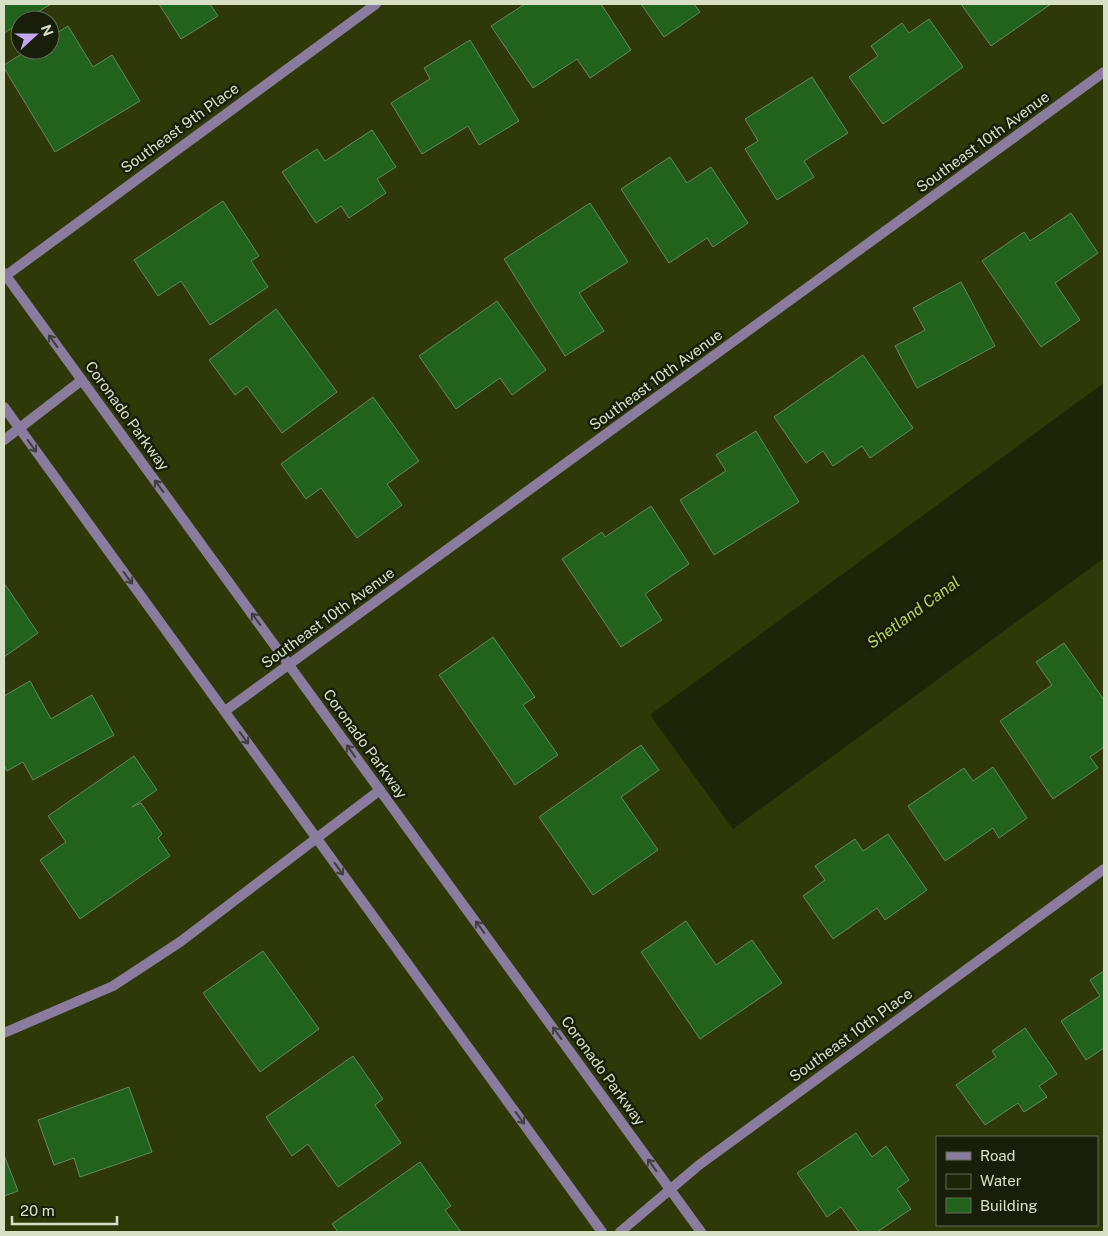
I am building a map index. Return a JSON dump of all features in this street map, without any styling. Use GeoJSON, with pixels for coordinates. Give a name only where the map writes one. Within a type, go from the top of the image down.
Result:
{"type":"FeatureCollection","features":[{"type":"Feature","properties":{"kind":"street","name":"Southeast 9th Place"},"geometry":{"type":"LineString","coordinates":[[4,275],[376,4]]}},
{"type":"Feature","properties":{"kind":"street","name":"Southeast 10th Avenue"},"geometry":{"type":"LineString","coordinates":[[225,711],[1104,72]]}},
{"type":"Feature","properties":{"kind":"street","name":"Coronado Parkway"},"geometry":{"type":"LineString","coordinates":[[4,275],[701,1232]]}},
{"type":"Feature","properties":{"kind":"street"},"geometry":{"type":"LineString","coordinates":[[4,440],[82,380]]}},
{"type":"Feature","properties":{"kind":"street"},"geometry":{"type":"LineString","coordinates":[[4,407],[602,1232]]}},
{"type":"Feature","properties":{"kind":"street"},"geometry":{"type":"LineString","coordinates":[[4,1032],[113,986],[180,942],[380,790]]}},
{"type":"Feature","properties":{"kind":"street","name":"Southeast 10th Place"},"geometry":{"type":"LineString","coordinates":[[620,1232],[699,1165],[1104,869]]}},
{"type":"Feature","properties":{"kind":"water","name":"Shetland Canal"},"geometry":{"type":"Polygon","coordinates":[[[1104,383],[1104,558],[733,829],[650,715],[1104,383]]]}},
{"type":"Feature","properties":{"kind":"building"},"geometry":{"type":"Polygon","coordinates":[[[4,4],[51,4],[41,10],[10,10],[10,29],[4,33],[4,4]]]}},
{"type":"Feature","properties":{"kind":"building"},"geometry":{"type":"Polygon","coordinates":[[[159,4],[210,4],[218,16],[181,39],[159,4]]]}},
{"type":"Feature","properties":{"kind":"building"},"geometry":{"type":"Polygon","coordinates":[[[525,4],[601,4],[631,50],[590,78],[577,59],[533,88],[491,26],[525,4]]]}},
{"type":"Feature","properties":{"kind":"building"},"geometry":{"type":"Polygon","coordinates":[[[641,4],[694,4],[700,12],[664,37],[641,4]]]}},
{"type":"Feature","properties":{"kind":"building"},"geometry":{"type":"Polygon","coordinates":[[[961,4],[1051,4],[991,46],[961,4]]]}},
{"type":"Feature","properties":{"kind":"building"},"geometry":{"type":"Polygon","coordinates":[[[929,19],[963,67],[883,124],[849,77],[878,56],[871,46],[902,23],[909,33],[929,19]]]}},
{"type":"Feature","properties":{"kind":"building"},"geometry":{"type":"Polygon","coordinates":[[[68,26],[93,67],[112,55],[140,101],[55,152],[4,68],[4,65],[12,60],[60,60],[60,31],[68,26]]]}},
{"type":"Feature","properties":{"kind":"building"},"geometry":{"type":"Polygon","coordinates":[[[470,40],[519,121],[479,145],[468,126],[422,154],[391,103],[430,79],[424,68],[470,40]]]}},
{"type":"Feature","properties":{"kind":"building"},"geometry":{"type":"Polygon","coordinates":[[[812,77],[848,133],[804,161],[814,177],[777,200],[745,149],[758,141],[745,119],[812,77]]]}},
{"type":"Feature","properties":{"kind":"building"},"geometry":{"type":"Polygon","coordinates":[[[372,130],[396,167],[377,179],[386,193],[349,218],[341,206],[316,223],[282,172],[317,149],[325,161],[372,130]]]}},
{"type":"Feature","properties":{"kind":"building"},"geometry":{"type":"Polygon","coordinates":[[[670,157],[687,183],[711,167],[748,223],[713,247],[707,238],[669,263],[621,189],[670,157]]]}},
{"type":"Feature","properties":{"kind":"building"},"geometry":{"type":"Polygon","coordinates":[[[223,201],[259,256],[251,261],[268,287],[210,325],[181,281],[158,296],[134,260],[223,201]]]}},
{"type":"Feature","properties":{"kind":"building"},"geometry":{"type":"Polygon","coordinates":[[[590,203],[628,262],[579,293],[604,331],[565,356],[504,259],[590,203]]]}},
{"type":"Feature","properties":{"kind":"building"},"geometry":{"type":"Polygon","coordinates":[[[1071,213],[1098,253],[1055,283],[1080,320],[1041,347],[982,261],[1024,232],[1030,241],[1071,213]]]}},
{"type":"Feature","properties":{"kind":"building"},"geometry":{"type":"Polygon","coordinates":[[[961,282],[995,346],[917,388],[895,346],[925,330],[913,308],[961,282]]]}},
{"type":"Feature","properties":{"kind":"building"},"geometry":{"type":"Polygon","coordinates":[[[497,301],[546,370],[512,395],[500,378],[456,409],[419,356],[497,301]]]}},
{"type":"Feature","properties":{"kind":"building"},"geometry":{"type":"Polygon","coordinates":[[[276,309],[337,392],[282,433],[247,386],[235,395],[209,360],[276,309]]]}},
{"type":"Feature","properties":{"kind":"building"},"geometry":{"type":"Polygon","coordinates":[[[863,355],[913,428],[870,458],[862,446],[833,466],[823,451],[806,463],[774,417],[863,355]]]}},
{"type":"Feature","properties":{"kind":"building"},"geometry":{"type":"Polygon","coordinates":[[[373,397],[419,461],[387,484],[402,505],[357,538],[321,488],[306,499],[281,464],[373,397]]]}},
{"type":"Feature","properties":{"kind":"building"},"geometry":{"type":"Polygon","coordinates":[[[756,431],[799,502],[714,555],[680,500],[726,471],[716,455],[756,431]]]}},
{"type":"Feature","properties":{"kind":"building"},"geometry":{"type":"Polygon","coordinates":[[[651,506],[689,564],[645,594],[662,620],[621,647],[562,559],[602,532],[605,537],[651,506]]]}},
{"type":"Feature","properties":{"kind":"building"},"geometry":{"type":"Polygon","coordinates":[[[4,583],[38,633],[4,657],[4,583]]]}},
{"type":"Feature","properties":{"kind":"building"},"geometry":{"type":"Polygon","coordinates":[[[493,637],[535,697],[523,705],[558,755],[515,785],[439,675],[493,637]]]}},
{"type":"Feature","properties":{"kind":"building"},"geometry":{"type":"Polygon","coordinates":[[[1064,643],[1104,700],[1104,747],[1090,757],[1098,768],[1053,799],[1000,721],[1052,685],[1036,662],[1064,643]]]}},
{"type":"Feature","properties":{"kind":"building"},"geometry":{"type":"Polygon","coordinates":[[[30,681],[51,719],[92,695],[114,735],[33,780],[23,762],[7,771],[4,765],[4,696],[30,681]]]}},
{"type":"Feature","properties":{"kind":"building"},"geometry":{"type":"Polygon","coordinates":[[[641,745],[659,770],[621,797],[658,850],[593,895],[539,817],[641,745]]]}},
{"type":"Feature","properties":{"kind":"building"},"geometry":{"type":"Polygon","coordinates":[[[134,756],[157,790],[132,807],[141,803],[162,834],[158,838],[170,856],[80,919],[40,860],[66,842],[48,816],[134,756]]]}},
{"type":"Feature","properties":{"kind":"building"},"geometry":{"type":"Polygon","coordinates":[[[993,767],[1027,818],[999,838],[993,828],[945,861],[908,806],[964,768],[973,781],[993,767]]]}},
{"type":"Feature","properties":{"kind":"building"},"geometry":{"type":"Polygon","coordinates":[[[888,834],[927,890],[885,920],[877,908],[833,939],[803,896],[825,880],[815,866],[855,839],[863,851],[888,834]]]}},
{"type":"Feature","properties":{"kind":"building"},"geometry":{"type":"Polygon","coordinates":[[[686,921],[716,965],[752,940],[782,983],[700,1039],[641,952],[686,921]]]}},
{"type":"Feature","properties":{"kind":"building"},"geometry":{"type":"Polygon","coordinates":[[[263,951],[319,1029],[260,1072],[203,993],[263,951]]]}},
{"type":"Feature","properties":{"kind":"building"},"geometry":{"type":"Polygon","coordinates":[[[1104,971],[1104,1048],[1086,1060],[1061,1021],[1100,996],[1090,980],[1104,971]]]}},
{"type":"Feature","properties":{"kind":"building"},"geometry":{"type":"Polygon","coordinates":[[[1025,1028],[1057,1074],[1039,1086],[1047,1097],[1024,1112],[1018,1103],[985,1125],[956,1085],[996,1057],[992,1051],[1025,1028]]]}},
{"type":"Feature","properties":{"kind":"building"},"geometry":{"type":"Polygon","coordinates":[[[353,1056],[383,1099],[375,1105],[401,1143],[338,1187],[308,1144],[292,1156],[266,1117],[353,1056]]]}},
{"type":"Feature","properties":{"kind":"building"},"geometry":{"type":"Polygon","coordinates":[[[129,1087],[152,1152],[80,1177],[74,1158],[54,1165],[38,1120],[129,1087]]]}},
{"type":"Feature","properties":{"kind":"building"},"geometry":{"type":"Polygon","coordinates":[[[856,1133],[872,1157],[886,1146],[909,1180],[897,1189],[911,1209],[877,1232],[859,1232],[841,1207],[827,1217],[797,1173],[856,1133]]]}},
{"type":"Feature","properties":{"kind":"building"},"geometry":{"type":"Polygon","coordinates":[[[4,1155],[18,1191],[4,1196],[4,1155]]]}},
{"type":"Feature","properties":{"kind":"building"},"geometry":{"type":"Polygon","coordinates":[[[420,1162],[451,1206],[445,1210],[461,1232],[338,1232],[332,1224],[420,1162]]]}}]}
